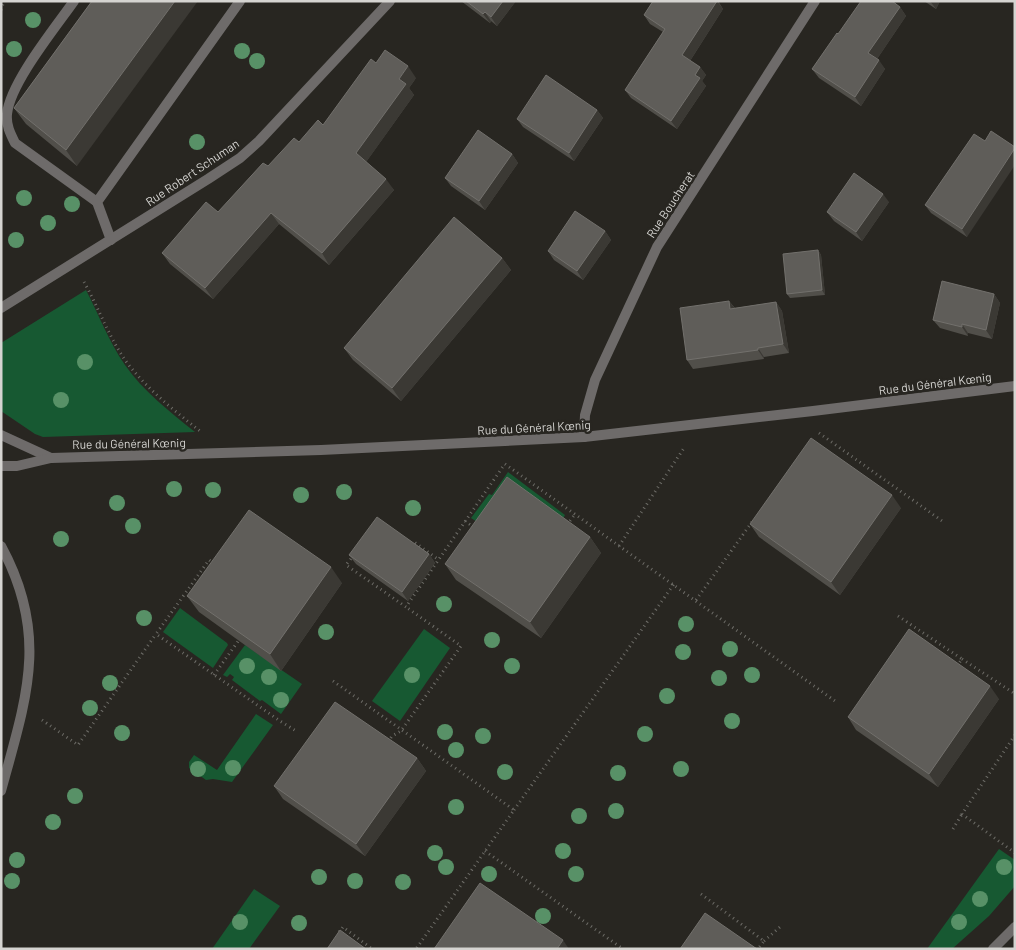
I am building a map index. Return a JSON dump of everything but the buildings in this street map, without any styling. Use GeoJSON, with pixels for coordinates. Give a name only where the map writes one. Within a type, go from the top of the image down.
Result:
{"type":"FeatureCollection","features":[{"type":"Feature","properties":{"kind":"street"},"geometry":{"type":"LineString","coordinates":[[74,1],[23,75],[11,96],[6,115],[8,130],[16,143],[98,202],[111,240]]}},
{"type":"Feature","properties":{"kind":"street"},"geometry":{"type":"LineString","coordinates":[[98,202],[240,1]]}},
{"type":"Feature","properties":{"kind":"street","name":"Rue Robert Schuman"},"geometry":{"type":"LineString","coordinates":[[1,308],[74,264],[240,158],[286,113],[390,1]]}},
{"type":"Feature","properties":{"kind":"street","name":"Rue Boucherat"},"geometry":{"type":"LineString","coordinates":[[584,437],[585,415],[595,380],[657,247],[815,1]]}},
{"type":"Feature","properties":{"kind":"street","name":"Rue du Général Kœnig"},"geometry":{"type":"LineString","coordinates":[[1,466],[17,466],[51,458],[227,453],[584,437],[1015,386]]}},
{"type":"Feature","properties":{"kind":"street","name":"Rue du Général Kœnig"},"geometry":{"type":"LineString","coordinates":[[1,435],[51,458]]}},
{"type":"Feature","properties":{"kind":"street"},"geometry":{"type":"LineString","coordinates":[[1,546],[18,583],[27,615],[30,643],[30,665],[24,707],[1,791]]}},
{"type":"Feature","properties":{"kind":"street"},"geometry":{"type":"LineString","coordinates":[[993,949],[1015,928]]}},
{"type":"Feature","properties":{"kind":"path"},"geometry":{"type":"LineString","coordinates":[[1,10],[4,1]]}},
{"type":"Feature","properties":{"kind":"path"},"geometry":{"type":"LineString","coordinates":[[74,264],[116,344],[131,368],[171,408],[227,453]]}},
{"type":"Feature","properties":{"kind":"path"},"geometry":{"type":"LineString","coordinates":[[619,546],[699,424]]}},
{"type":"Feature","properties":{"kind":"path"},"geometry":{"type":"LineString","coordinates":[[820,433],[945,523]]}},
{"type":"Feature","properties":{"kind":"path"},"geometry":{"type":"LineString","coordinates":[[406,607],[505,464]]}},
{"type":"Feature","properties":{"kind":"path"},"geometry":{"type":"LineString","coordinates":[[865,475],[869,469]]}},
{"type":"Feature","properties":{"kind":"path"},"geometry":{"type":"LineString","coordinates":[[520,474],[836,701]]}},
{"type":"Feature","properties":{"kind":"path"},"geometry":{"type":"LineString","coordinates":[[565,527],[574,514]]}},
{"type":"Feature","properties":{"kind":"path"},"geometry":{"type":"LineString","coordinates":[[696,600],[753,520]]}},
{"type":"Feature","properties":{"kind":"path"},"geometry":{"type":"LineString","coordinates":[[465,522],[480,532]]}},
{"type":"Feature","properties":{"kind":"path"},"geometry":{"type":"LineString","coordinates":[[412,546],[414,542],[439,560]]}},
{"type":"Feature","properties":{"kind":"path"},"geometry":{"type":"LineString","coordinates":[[357,550],[346,564],[461,646],[401,731],[392,736],[386,744]]}},
{"type":"Feature","properties":{"kind":"path"},"geometry":{"type":"LineString","coordinates":[[48,725],[78,745],[209,560],[220,569]]}},
{"type":"Feature","properties":{"kind":"path"},"geometry":{"type":"LineString","coordinates":[[416,949],[674,584]]}},
{"type":"Feature","properties":{"kind":"path"},"geometry":{"type":"LineString","coordinates":[[898,616],[1015,694]]}},
{"type":"Feature","properties":{"kind":"path"},"geometry":{"type":"LineString","coordinates":[[156,634],[296,731]]}},
{"type":"Feature","properties":{"kind":"path"},"geometry":{"type":"LineString","coordinates":[[214,675],[239,640]]}},
{"type":"Feature","properties":{"kind":"path"},"geometry":{"type":"LineString","coordinates":[[955,668],[962,659]]}},
{"type":"Feature","properties":{"kind":"path"},"geometry":{"type":"LineString","coordinates":[[333,681],[514,810]]}},
{"type":"Feature","properties":{"kind":"path"},"geometry":{"type":"LineString","coordinates":[[953,829],[1015,735]]}},
{"type":"Feature","properties":{"kind":"path"},"geometry":{"type":"LineString","coordinates":[[962,814],[1015,852]]}},
{"type":"Feature","properties":{"kind":"path"},"geometry":{"type":"LineString","coordinates":[[485,851],[623,949]]}},
{"type":"Feature","properties":{"kind":"path"},"geometry":{"type":"LineString","coordinates":[[700,894],[764,941]]}},
{"type":"Feature","properties":{"kind":"path"},"geometry":{"type":"LineString","coordinates":[[337,934],[343,927],[372,949]]}},
{"type":"Feature","properties":{"kind":"path"},"geometry":{"type":"LineString","coordinates":[[758,949],[780,927]]}},
{"type":"Feature","properties":{"kind":"green space"},"geometry":{"type":"Polygon","coordinates":[[[86,290],[114,347],[132,375],[157,401],[195,432],[43,437],[35,434],[1,411],[1,343],[86,290]]]}},
{"type":"Feature","properties":{"kind":"green space"},"geometry":{"type":"Polygon","coordinates":[[[508,472],[565,515],[560,524],[491,531],[471,518],[489,494],[492,495],[508,472]]]}},
{"type":"Feature","properties":{"kind":"green space"},"geometry":{"type":"Polygon","coordinates":[[[180,608],[227,643],[228,645],[213,668],[163,632],[180,608]]]}},
{"type":"Feature","properties":{"kind":"green space"},"geometry":{"type":"Polygon","coordinates":[[[424,629],[450,648],[400,721],[372,701],[424,629]]]}},
{"type":"Feature","properties":{"kind":"green space"},"geometry":{"type":"Polygon","coordinates":[[[245,645],[302,684],[281,714],[232,680],[234,677],[230,674],[227,677],[223,675],[245,645]]]}},
{"type":"Feature","properties":{"kind":"green space"},"geometry":{"type":"Polygon","coordinates":[[[256,714],[273,725],[232,782],[213,779],[206,780],[189,768],[189,762],[194,755],[217,770],[256,714]]]}},
{"type":"Feature","properties":{"kind":"green space"},"geometry":{"type":"Polygon","coordinates":[[[999,849],[1015,860],[1015,886],[989,916],[952,949],[927,949],[999,849]]]}},
{"type":"Feature","properties":{"kind":"green space"},"geometry":{"type":"Polygon","coordinates":[[[254,889],[280,906],[249,949],[212,949],[254,889]]]}}]}
